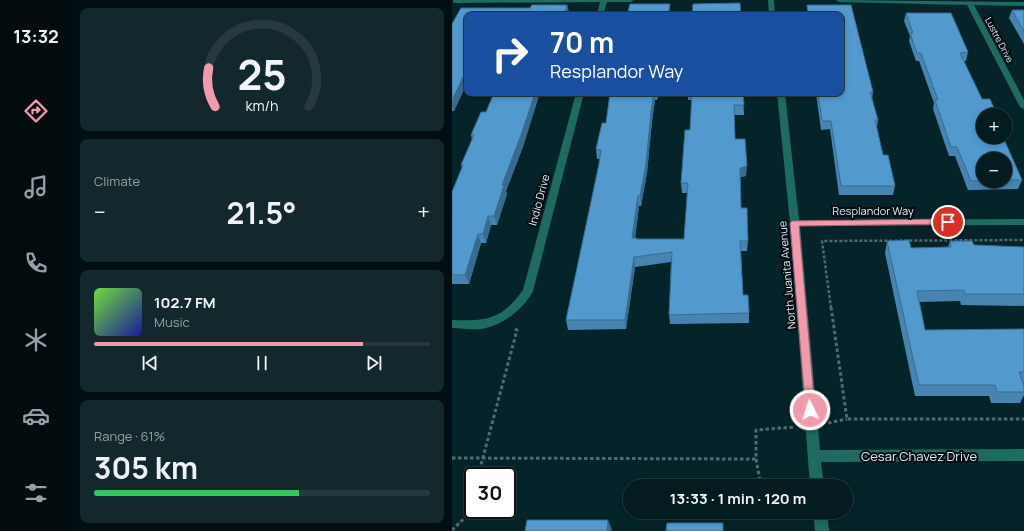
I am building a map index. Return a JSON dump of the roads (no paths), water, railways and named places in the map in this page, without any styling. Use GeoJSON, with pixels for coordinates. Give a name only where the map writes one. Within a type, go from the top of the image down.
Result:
{"type":"FeatureCollection","features":[{"type":"Feature","properties":{"kind":"street"},"geometry":{"type":"LineString","coordinates":[[601,12],[604,0]]}},
{"type":"Feature","properties":{"kind":"street"},"geometry":{"type":"LineString","coordinates":[[454,2],[631,0]]}},
{"type":"Feature","properties":{"kind":"street"},"geometry":{"type":"LineString","coordinates":[[771,0],[772,12]]}},
{"type":"Feature","properties":{"kind":"street"},"geometry":{"type":"LineString","coordinates":[[840,0],[1024,4]]}},
{"type":"Feature","properties":{"kind":"street","name":"Lustre Drive"},"geometry":{"type":"LineString","coordinates":[[970,4],[1024,107]]}},
{"type":"Feature","properties":{"kind":"street","name":"Indio Drive"},"geometry":{"type":"LineString","coordinates":[[452,324],[483,324],[513,309],[528,290],[579,96]]}},
{"type":"Feature","properties":{"kind":"street","name":"North Juanita Avenue"},"geometry":{"type":"LineString","coordinates":[[781,96],[795,223],[817,479]]}},
{"type":"Feature","properties":{"kind":"street","name":"Resplandor Way"},"geometry":{"type":"LineString","coordinates":[[795,223],[1024,222]]}},
{"type":"Feature","properties":{"kind":"street","name":"Cesar Chavez Drive"},"geometry":{"type":"LineString","coordinates":[[815,456],[1024,456]]}},
{"type":"Feature","properties":{"kind":"street"},"geometry":{"type":"LineString","coordinates":[[821,519],[822,531]]}}]}
